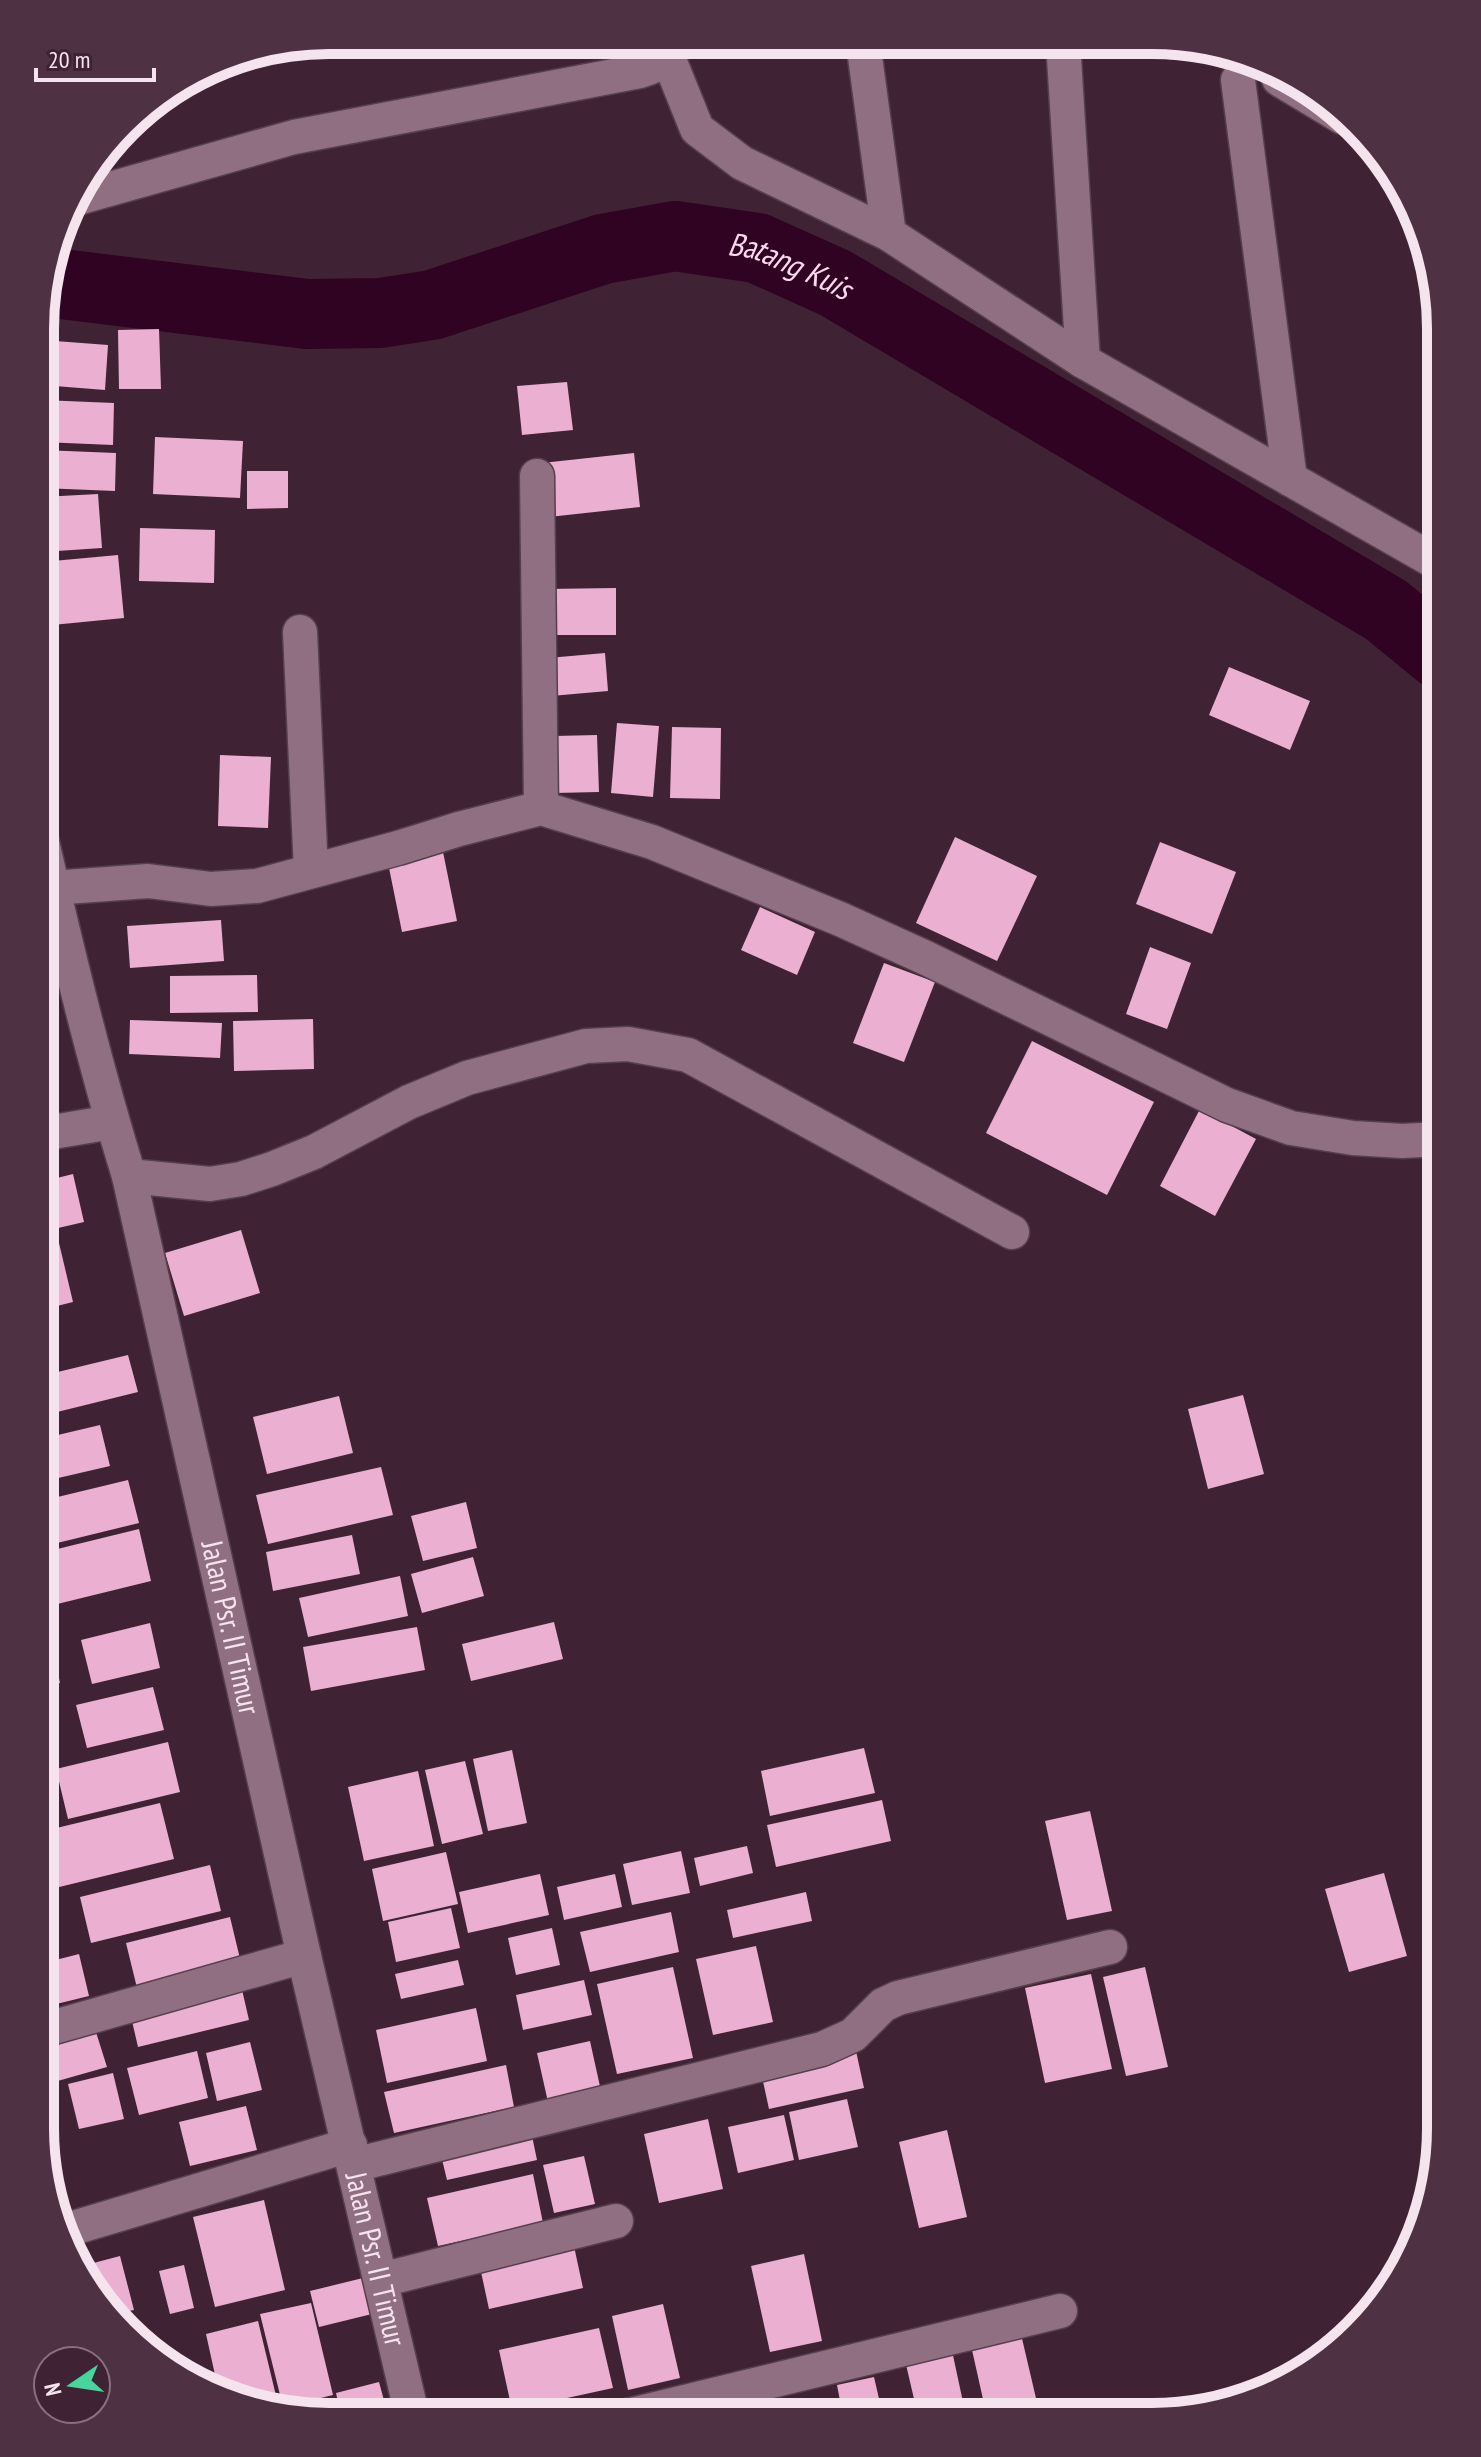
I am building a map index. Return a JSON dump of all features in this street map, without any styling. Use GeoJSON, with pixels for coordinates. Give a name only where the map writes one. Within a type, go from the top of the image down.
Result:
{"type":"FeatureCollection","features":[{"type":"Feature","properties":{"kind":"street"},"geometry":{"type":"LineString","coordinates":[[865,54],[889,234]]}},
{"type":"Feature","properties":{"kind":"street"},"geometry":{"type":"LineString","coordinates":[[1064,54],[1083,361]]}},
{"type":"Feature","properties":{"kind":"street"},"geometry":{"type":"LineString","coordinates":[[89,195],[294,137],[640,71],[652,68],[665,55]]}},
{"type":"Feature","properties":{"kind":"street"},"geometry":{"type":"LineString","coordinates":[[673,55],[697,129],[742,163],[889,234],[1083,361],[1427,557]]}},
{"type":"Feature","properties":{"kind":"street"},"geometry":{"type":"LineString","coordinates":[[1238,80],[1290,479]]}},
{"type":"Feature","properties":{"kind":"street"},"geometry":{"type":"LineString","coordinates":[[537,476],[541,808]]}},
{"type":"Feature","properties":{"kind":"street"},"geometry":{"type":"LineString","coordinates":[[300,632],[311,871]]}},
{"type":"Feature","properties":{"kind":"street"},"geometry":{"type":"LineString","coordinates":[[54,888],[148,881],[211,889],[257,886],[541,808],[652,842],[840,919],[1227,1105],[1291,1128],[1353,1138],[1427,1140]]}},
{"type":"Feature","properties":{"kind":"street","name":"Jalan Psr. II Timur"},"geometry":{"type":"LineString","coordinates":[[54,896],[112,1122],[129,1176],[304,1956],[409,2403]]}},
{"type":"Feature","properties":{"kind":"street"},"geometry":{"type":"LineString","coordinates":[[129,1176],[210,1184],[241,1179],[314,1152],[409,1102],[467,1078],[586,1046],[628,1044],[688,1055],[1012,1232]]}},
{"type":"Feature","properties":{"kind":"street"},"geometry":{"type":"LineString","coordinates":[[54,1132],[112,1122]]}},
{"type":"Feature","properties":{"kind":"street"},"geometry":{"type":"LineString","coordinates":[[73,2228],[352,2155],[822,2049],[853,2035],[883,2005],[898,1998],[1110,1947]]}},
{"type":"Feature","properties":{"kind":"street"},"geometry":{"type":"LineString","coordinates":[[54,2027],[304,1956]]}},
{"type":"Feature","properties":{"kind":"street"},"geometry":{"type":"LineString","coordinates":[[381,2280],[616,2221]]}},
{"type":"Feature","properties":{"kind":"street"},"geometry":{"type":"LineString","coordinates":[[681,2403],[1060,2311]]}},
{"type":"Feature","properties":{"kind":"building"},"geometry":{"type":"Polygon","coordinates":[[[159,329],[161,389],[119,389],[118,330],[159,329]]]}},
{"type":"Feature","properties":{"kind":"building"},"geometry":{"type":"Polygon","coordinates":[[[54,341],[108,345],[105,390],[54,386],[54,341]]]}},
{"type":"Feature","properties":{"kind":"building"},"geometry":{"type":"Polygon","coordinates":[[[567,382],[573,430],[522,435],[517,386],[567,382]]]}},
{"type":"Feature","properties":{"kind":"building"},"geometry":{"type":"Polygon","coordinates":[[[54,400],[114,403],[113,445],[54,443],[54,400]]]}},
{"type":"Feature","properties":{"kind":"building"},"geometry":{"type":"Polygon","coordinates":[[[155,437],[243,441],[240,498],[153,494],[155,437]]]}},
{"type":"Feature","properties":{"kind":"building"},"geometry":{"type":"Polygon","coordinates":[[[54,450],[116,453],[115,491],[54,488],[54,450]]]}},
{"type":"Feature","properties":{"kind":"building"},"geometry":{"type":"Polygon","coordinates":[[[634,453],[640,507],[549,517],[542,463],[634,453]]]}},
{"type":"Feature","properties":{"kind":"building"},"geometry":{"type":"Polygon","coordinates":[[[247,471],[288,471],[288,508],[247,509],[247,471]]]}},
{"type":"Feature","properties":{"kind":"building"},"geometry":{"type":"Polygon","coordinates":[[[98,494],[102,548],[54,551],[54,496],[98,494]]]}},
{"type":"Feature","properties":{"kind":"building"},"geometry":{"type":"Polygon","coordinates":[[[140,528],[215,530],[214,583],[139,581],[140,528]]]}},
{"type":"Feature","properties":{"kind":"building"},"geometry":{"type":"Polygon","coordinates":[[[118,555],[124,618],[54,625],[54,561],[118,555]]]}},
{"type":"Feature","properties":{"kind":"building"},"geometry":{"type":"Polygon","coordinates":[[[616,588],[616,635],[546,635],[545,589],[616,588]]]}},
{"type":"Feature","properties":{"kind":"building"},"geometry":{"type":"Polygon","coordinates":[[[605,653],[608,691],[551,696],[548,658],[605,653]]]}},
{"type":"Feature","properties":{"kind":"building"},"geometry":{"type":"Polygon","coordinates":[[[1229,667],[1310,701],[1290,750],[1209,715],[1229,667]]]}},
{"type":"Feature","properties":{"kind":"building"},"geometry":{"type":"Polygon","coordinates":[[[617,723],[659,726],[653,797],[611,793],[617,723]]]}},
{"type":"Feature","properties":{"kind":"building"},"geometry":{"type":"Polygon","coordinates":[[[672,727],[721,728],[720,799],[670,798],[672,727]]]}},
{"type":"Feature","properties":{"kind":"building"},"geometry":{"type":"Polygon","coordinates":[[[597,735],[599,792],[555,793],[554,736],[597,735]]]}},
{"type":"Feature","properties":{"kind":"building"},"geometry":{"type":"Polygon","coordinates":[[[220,755],[271,757],[268,828],[218,826],[220,755]]]}},
{"type":"Feature","properties":{"kind":"building"},"geometry":{"type":"Polygon","coordinates":[[[955,837],[1037,876],[997,961],[916,923],[955,837]]]}},
{"type":"Feature","properties":{"kind":"building"},"geometry":{"type":"Polygon","coordinates":[[[1160,842],[1236,872],[1212,934],[1136,904],[1160,842]]]}},
{"type":"Feature","properties":{"kind":"building"},"geometry":{"type":"Polygon","coordinates":[[[442,847],[457,921],[402,932],[387,858],[442,847]]]}},
{"type":"Feature","properties":{"kind":"building"},"geometry":{"type":"Polygon","coordinates":[[[760,907],[815,932],[797,975],[741,950],[760,907]]]}},
{"type":"Feature","properties":{"kind":"building"},"geometry":{"type":"Polygon","coordinates":[[[221,920],[224,961],[130,968],[127,926],[221,920]]]}},
{"type":"Feature","properties":{"kind":"building"},"geometry":{"type":"Polygon","coordinates":[[[1150,947],[1191,963],[1167,1029],[1126,1014],[1150,947]]]}},
{"type":"Feature","properties":{"kind":"building"},"geometry":{"type":"Polygon","coordinates":[[[884,963],[935,982],[904,1062],[853,1043],[884,963]]]}},
{"type":"Feature","properties":{"kind":"building"},"geometry":{"type":"Polygon","coordinates":[[[257,975],[258,1012],[170,1013],[170,976],[257,975]]]}},
{"type":"Feature","properties":{"kind":"building"},"geometry":{"type":"Polygon","coordinates":[[[313,1019],[314,1069],[234,1071],[233,1021],[313,1019]]]}},
{"type":"Feature","properties":{"kind":"building"},"geometry":{"type":"Polygon","coordinates":[[[130,1020],[222,1023],[220,1058],[129,1054],[130,1020]]]}},
{"type":"Feature","properties":{"kind":"building"},"geometry":{"type":"Polygon","coordinates":[[[1032,1041],[1154,1102],[1107,1195],[986,1133],[1032,1041]]]}},
{"type":"Feature","properties":{"kind":"building"},"geometry":{"type":"Polygon","coordinates":[[[1200,1109],[1256,1139],[1215,1216],[1160,1186],[1200,1109]]]}},
{"type":"Feature","properties":{"kind":"building"},"geometry":{"type":"Polygon","coordinates":[[[73,1174],[84,1222],[54,1229],[54,1179],[73,1174]]]}},
{"type":"Feature","properties":{"kind":"building"},"geometry":{"type":"Polygon","coordinates":[[[241,1230],[260,1293],[184,1316],[165,1253],[241,1230]]]}},
{"type":"Feature","properties":{"kind":"building"},"geometry":{"type":"Polygon","coordinates":[[[59,1243],[73,1302],[54,1307],[54,1244],[59,1243]]]}},
{"type":"Feature","properties":{"kind":"building"},"geometry":{"type":"Polygon","coordinates":[[[128,1355],[138,1392],[54,1413],[54,1373],[128,1355]]]}},
{"type":"Feature","properties":{"kind":"building"},"geometry":{"type":"Polygon","coordinates":[[[1243,1395],[1264,1474],[1208,1489],[1188,1409],[1243,1395]]]}},
{"type":"Feature","properties":{"kind":"building"},"geometry":{"type":"Polygon","coordinates":[[[339,1396],[353,1453],[267,1474],[253,1417],[339,1396]]]}},
{"type":"Feature","properties":{"kind":"building"},"geometry":{"type":"Polygon","coordinates":[[[100,1425],[110,1466],[54,1479],[54,1436],[100,1425]]]}},
{"type":"Feature","properties":{"kind":"building"},"geometry":{"type":"Polygon","coordinates":[[[381,1467],[393,1515],[268,1544],[256,1495],[381,1467]]]}},
{"type":"Feature","properties":{"kind":"building"},"geometry":{"type":"Polygon","coordinates":[[[128,1480],[139,1523],[54,1544],[54,1498],[128,1480]]]}},
{"type":"Feature","properties":{"kind":"building"},"geometry":{"type":"Polygon","coordinates":[[[466,1502],[477,1548],[423,1561],[411,1516],[466,1502]]]}},
{"type":"Feature","properties":{"kind":"building"},"geometry":{"type":"Polygon","coordinates":[[[139,1529],[151,1581],[54,1605],[54,1550],[139,1529]]]}},
{"type":"Feature","properties":{"kind":"building"},"geometry":{"type":"Polygon","coordinates":[[[352,1535],[360,1574],[273,1591],[266,1552],[352,1535]]]}},
{"type":"Feature","properties":{"kind":"building"},"geometry":{"type":"Polygon","coordinates":[[[473,1557],[484,1596],[422,1613],[411,1574],[473,1557]]]}},
{"type":"Feature","properties":{"kind":"building"},"geometry":{"type":"Polygon","coordinates":[[[400,1576],[408,1616],[308,1637],[299,1598],[400,1576]]]}},
{"type":"Feature","properties":{"kind":"building"},"geometry":{"type":"Polygon","coordinates":[[[554,1622],[563,1659],[471,1681],[462,1644],[554,1622]]]}},
{"type":"Feature","properties":{"kind":"building"},"geometry":{"type":"Polygon","coordinates":[[[150,1623],[160,1668],[92,1684],[81,1640],[150,1623]]]}},
{"type":"Feature","properties":{"kind":"building"},"geometry":{"type":"Polygon","coordinates":[[[417,1627],[425,1670],[311,1691],[303,1647],[417,1627]]]}},
{"type":"Feature","properties":{"kind":"building"},"geometry":{"type":"Polygon","coordinates":[[[54,1654],[60,1683],[54,1685],[54,1654]]]}},
{"type":"Feature","properties":{"kind":"building"},"geometry":{"type":"Polygon","coordinates":[[[153,1687],[164,1730],[87,1748],[76,1705],[153,1687]]]}},
{"type":"Feature","properties":{"kind":"building"},"geometry":{"type":"Polygon","coordinates":[[[168,1742],[180,1792],[68,1819],[56,1769],[168,1742]]]}},
{"type":"Feature","properties":{"kind":"building"},"geometry":{"type":"Polygon","coordinates":[[[864,1748],[875,1793],[770,1816],[761,1771],[864,1748]]]}},
{"type":"Feature","properties":{"kind":"building"},"geometry":{"type":"Polygon","coordinates":[[[512,1750],[527,1823],[488,1831],[473,1759],[512,1750]]]}},
{"type":"Feature","properties":{"kind":"building"},"geometry":{"type":"Polygon","coordinates":[[[465,1761],[483,1834],[442,1844],[425,1770],[465,1761]]]}},
{"type":"Feature","properties":{"kind":"building"},"geometry":{"type":"Polygon","coordinates":[[[418,1771],[434,1846],[364,1861],[348,1787],[418,1771]]]}},
{"type":"Feature","properties":{"kind":"building"},"geometry":{"type":"Polygon","coordinates":[[[882,1800],[891,1841],[776,1867],[767,1825],[882,1800]]]}},
{"type":"Feature","properties":{"kind":"building"},"geometry":{"type":"Polygon","coordinates":[[[160,1803],[174,1859],[54,1888],[54,1829],[160,1803]]]}},
{"type":"Feature","properties":{"kind":"building"},"geometry":{"type":"Polygon","coordinates":[[[1090,1811],[1112,1911],[1067,1920],[1045,1821],[1090,1811]]]}},
{"type":"Feature","properties":{"kind":"building"},"geometry":{"type":"Polygon","coordinates":[[[747,1846],[753,1873],[700,1886],[694,1858],[747,1846]]]}},
{"type":"Feature","properties":{"kind":"building"},"geometry":{"type":"Polygon","coordinates":[[[681,1851],[690,1893],[632,1905],[623,1864],[681,1851]]]}},
{"type":"Feature","properties":{"kind":"building"},"geometry":{"type":"Polygon","coordinates":[[[446,1852],[458,1904],[383,1921],[372,1869],[446,1852]]]}},
{"type":"Feature","properties":{"kind":"building"},"geometry":{"type":"Polygon","coordinates":[[[210,1865],[221,1911],[91,1943],[80,1897],[210,1865]]]}},
{"type":"Feature","properties":{"kind":"building"},"geometry":{"type":"Polygon","coordinates":[[[1384,1873],[1407,1956],[1349,1972],[1325,1889],[1384,1873]]]}},
{"type":"Feature","properties":{"kind":"building"},"geometry":{"type":"Polygon","coordinates":[[[540,1874],[549,1915],[468,1933],[459,1892],[540,1874]]]}},
{"type":"Feature","properties":{"kind":"building"},"geometry":{"type":"Polygon","coordinates":[[[615,1874],[622,1907],[564,1920],[557,1887],[615,1874]]]}},
{"type":"Feature","properties":{"kind":"building"},"geometry":{"type":"Polygon","coordinates":[[[806,1892],[812,1921],[733,1938],[727,1910],[806,1892]]]}},
{"type":"Feature","properties":{"kind":"building"},"geometry":{"type":"Polygon","coordinates":[[[451,1908],[460,1948],[396,1962],[388,1922],[451,1908]]]}},
{"type":"Feature","properties":{"kind":"building"},"geometry":{"type":"Polygon","coordinates":[[[671,1912],[679,1952],[590,1972],[580,1932],[671,1912]]]}},
{"type":"Feature","properties":{"kind":"building"},"geometry":{"type":"Polygon","coordinates":[[[230,1917],[242,1967],[138,1992],[126,1943],[230,1917]]]}},
{"type":"Feature","properties":{"kind":"building"},"geometry":{"type":"Polygon","coordinates":[[[552,1928],[560,1965],[516,1975],[508,1938],[552,1928]]]}},
{"type":"Feature","properties":{"kind":"building"},"geometry":{"type":"Polygon","coordinates":[[[756,1946],[773,2022],[713,2035],[696,1959],[756,1946]]]}},
{"type":"Feature","properties":{"kind":"building"},"geometry":{"type":"Polygon","coordinates":[[[79,1954],[89,1996],[54,2005],[54,1960],[79,1954]]]}},
{"type":"Feature","properties":{"kind":"building"},"geometry":{"type":"Polygon","coordinates":[[[458,1960],[464,1985],[401,1999],[395,1974],[458,1960]]]}},
{"type":"Feature","properties":{"kind":"building"},"geometry":{"type":"Polygon","coordinates":[[[673,1967],[693,2058],[617,2074],[597,1984],[673,1967]]]}},
{"type":"Feature","properties":{"kind":"building"},"geometry":{"type":"Polygon","coordinates":[[[1145,1967],[1168,2067],[1126,2076],[1103,1977],[1145,1967]]]}},
{"type":"Feature","properties":{"kind":"building"},"geometry":{"type":"Polygon","coordinates":[[[1091,1974],[1112,2069],[1045,2083],[1025,1988],[1091,1974]]]}},
{"type":"Feature","properties":{"kind":"building"},"geometry":{"type":"Polygon","coordinates":[[[584,1980],[592,2015],[523,2030],[516,1995],[584,1980]]]}},
{"type":"Feature","properties":{"kind":"building"},"geometry":{"type":"Polygon","coordinates":[[[240,1981],[249,2020],[138,2047],[129,2008],[240,1981]]]}},
{"type":"Feature","properties":{"kind":"building"},"geometry":{"type":"Polygon","coordinates":[[[476,2008],[487,2061],[387,2083],[376,2030],[476,2008]]]}},
{"type":"Feature","properties":{"kind":"building"},"geometry":{"type":"Polygon","coordinates":[[[95,2029],[107,2067],[54,2082],[54,2042],[95,2029]]]}},
{"type":"Feature","properties":{"kind":"building"},"geometry":{"type":"Polygon","coordinates":[[[590,2041],[601,2091],[548,2102],[537,2053],[590,2041]]]}},
{"type":"Feature","properties":{"kind":"building"},"geometry":{"type":"Polygon","coordinates":[[[250,2042],[262,2090],[217,2101],[206,2053],[250,2042]]]}},
{"type":"Feature","properties":{"kind":"building"},"geometry":{"type":"Polygon","coordinates":[[[197,2051],[208,2098],[139,2115],[127,2068],[197,2051]]]}},
{"type":"Feature","properties":{"kind":"building"},"geometry":{"type":"Polygon","coordinates":[[[856,2051],[864,2088],[769,2109],[761,2072],[856,2051]]]}},
{"type":"Feature","properties":{"kind":"building"},"geometry":{"type":"Polygon","coordinates":[[[506,2065],[514,2107],[394,2133],[384,2092],[506,2065]]]}},
{"type":"Feature","properties":{"kind":"building"},"geometry":{"type":"Polygon","coordinates":[[[113,2073],[124,2119],[79,2129],[68,2084],[113,2073]]]}},
{"type":"Feature","properties":{"kind":"building"},"geometry":{"type":"Polygon","coordinates":[[[847,2099],[858,2147],[799,2160],[789,2112],[847,2099]]]}},
{"type":"Feature","properties":{"kind":"building"},"geometry":{"type":"Polygon","coordinates":[[[246,2106],[257,2150],[190,2166],[179,2122],[246,2106]]]}},
{"type":"Feature","properties":{"kind":"building"},"geometry":{"type":"Polygon","coordinates":[[[784,2115],[794,2160],[738,2173],[728,2127],[784,2115]]]}},
{"type":"Feature","properties":{"kind":"building"},"geometry":{"type":"Polygon","coordinates":[[[708,2119],[723,2189],[659,2203],[644,2134],[708,2119]]]}},
{"type":"Feature","properties":{"kind":"building"},"geometry":{"type":"Polygon","coordinates":[[[947,2130],[967,2217],[919,2228],[899,2142],[947,2130]]]}},
{"type":"Feature","properties":{"kind":"building"},"geometry":{"type":"Polygon","coordinates":[[[531,2131],[537,2160],[447,2180],[440,2151],[531,2131]]]}},
{"type":"Feature","properties":{"kind":"building"},"geometry":{"type":"Polygon","coordinates":[[[584,2156],[595,2204],[554,2213],[543,2165],[584,2156]]]}},
{"type":"Feature","properties":{"kind":"building"},"geometry":{"type":"Polygon","coordinates":[[[533,2174],[543,2223],[438,2246],[427,2198],[533,2174]]]}},
{"type":"Feature","properties":{"kind":"building"},"geometry":{"type":"Polygon","coordinates":[[[264,2200],[285,2290],[215,2307],[193,2217],[264,2200]]]}},
{"type":"Feature","properties":{"kind":"building"},"geometry":{"type":"Polygon","coordinates":[[[572,2237],[583,2288],[489,2309],[478,2258],[572,2237]]]}},
{"type":"Feature","properties":{"kind":"building"},"geometry":{"type":"Polygon","coordinates":[[[804,2254],[822,2341],[770,2352],[751,2266],[804,2254]]]}},
{"type":"Feature","properties":{"kind":"building"},"geometry":{"type":"Polygon","coordinates":[[[120,2256],[134,2310],[125,2312],[90,2264],[120,2256]]]}},
{"type":"Feature","properties":{"kind":"building"},"geometry":{"type":"Polygon","coordinates":[[[184,2265],[194,2308],[170,2314],[159,2271],[184,2265]]]}},
{"type":"Feature","properties":{"kind":"building"},"geometry":{"type":"Polygon","coordinates":[[[363,2278],[372,2314],[319,2327],[310,2291],[363,2278]]]}},
{"type":"Feature","properties":{"kind":"building"},"geometry":{"type":"Polygon","coordinates":[[[311,2303],[333,2395],[305,2402],[281,2399],[260,2314],[311,2303]]]}},
{"type":"Feature","properties":{"kind":"building"},"geometry":{"type":"Polygon","coordinates":[[[663,2304],[680,2378],[628,2390],[612,2316],[663,2304]]]}},
{"type":"Feature","properties":{"kind":"building"},"geometry":{"type":"Polygon","coordinates":[[[258,2321],[276,2398],[216,2378],[206,2334],[258,2321]]]}},
{"type":"Feature","properties":{"kind":"building"},"geometry":{"type":"Polygon","coordinates":[[[599,2328],[613,2388],[544,2403],[510,2403],[499,2350],[599,2328]]]}},
{"type":"Feature","properties":{"kind":"building"},"geometry":{"type":"Polygon","coordinates":[[[1020,2330],[1037,2403],[984,2403],[970,2341],[1020,2330]]]}},
{"type":"Feature","properties":{"kind":"building"},"geometry":{"type":"Polygon","coordinates":[[[951,2346],[963,2403],[915,2403],[904,2356],[951,2346]]]}},
{"type":"Feature","properties":{"kind":"building"},"geometry":{"type":"Polygon","coordinates":[[[874,2377],[880,2403],[840,2403],[837,2385],[874,2377]]]}},
{"type":"Feature","properties":{"kind":"building"},"geometry":{"type":"Polygon","coordinates":[[[379,2382],[385,2403],[338,2403],[336,2393],[379,2382]]]}},
{"type":"Feature","properties":{"kind":"waterway","name":"Batang Kuis"},"geometry":{"type":"LineString","coordinates":[[58,284],[307,314],[380,313],[432,305],[603,249],[675,236],[757,248],[835,283],[1386,610],[1427,643]]}}]}
